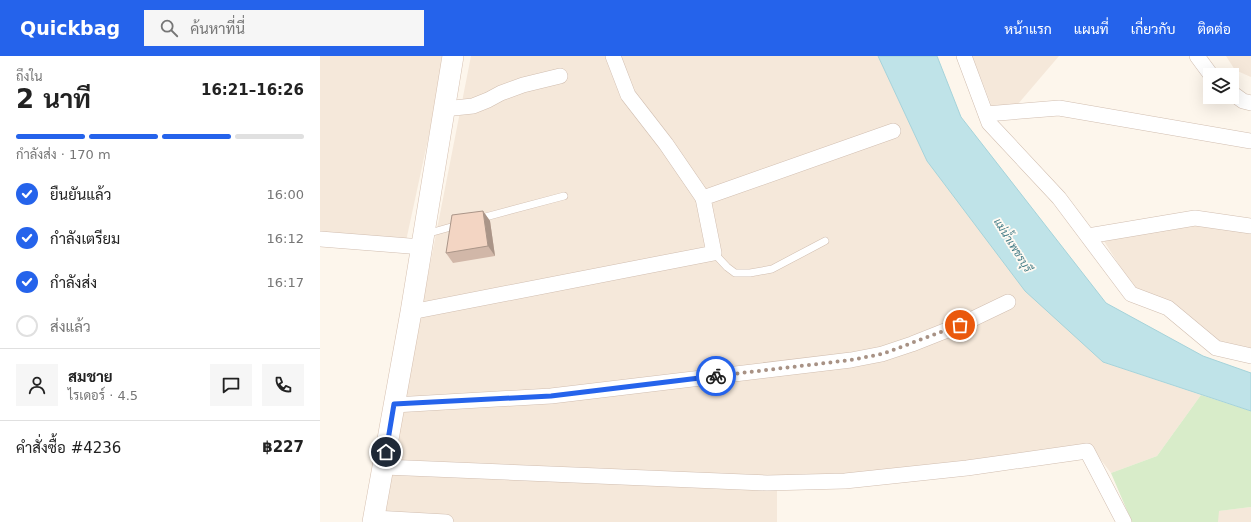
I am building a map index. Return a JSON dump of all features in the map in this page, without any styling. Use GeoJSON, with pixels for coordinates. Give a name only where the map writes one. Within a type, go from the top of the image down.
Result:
{"type":"FeatureCollection","features":[{"type":"Feature","properties":{"kind":"main road"},"geometry":{"type":"LineString","coordinates":[[373,520],[384,467],[411,312],[453,56]]}},
{"type":"Feature","properties":{"kind":"street"},"geometry":{"type":"LineString","coordinates":[[411,312],[714,253],[703,198],[666,144],[628,95],[613,56]]}},
{"type":"Feature","properties":{"kind":"street"},"geometry":{"type":"LineString","coordinates":[[964,56],[989,123],[1059,198],[1131,294],[1168,308],[1216,348],[1251,356]]}},
{"type":"Feature","properties":{"kind":"street"},"geometry":{"type":"LineString","coordinates":[[1197,56],[1206,68]]}},
{"type":"Feature","properties":{"kind":"street"},"geometry":{"type":"LineString","coordinates":[[444,109],[473,106],[523,85],[560,76]]}},
{"type":"Feature","properties":{"kind":"street"},"geometry":{"type":"LineString","coordinates":[[1239,98],[1251,103]]}},
{"type":"Feature","properties":{"kind":"street"},"geometry":{"type":"LineString","coordinates":[[986,114],[1059,108],[1251,141]]}},
{"type":"Feature","properties":{"kind":"street"},"geometry":{"type":"LineString","coordinates":[[703,198],[893,131]]}},
{"type":"Feature","properties":{"kind":"street"},"geometry":{"type":"LineString","coordinates":[[1088,236],[1195,218],[1251,226]]}},
{"type":"Feature","properties":{"kind":"street"},"geometry":{"type":"LineString","coordinates":[[320,238],[423,241]]}},
{"type":"Feature","properties":{"kind":"street"},"geometry":{"type":"LineString","coordinates":[[394,404],[551,396],[851,360],[882,354],[912,344],[960,325],[1008,302]]}},
{"type":"Feature","properties":{"kind":"street"},"geometry":{"type":"LineString","coordinates":[[384,467],[768,483],[860,479],[967,468],[1087,451],[1124,522]]}},
{"type":"Feature","properties":{"kind":"street"},"geometry":{"type":"LineString","coordinates":[[373,520],[446,522]]}},
{"type":"Feature","properties":{"kind":"lane"},"geometry":{"type":"LineString","coordinates":[[423,241],[470,222],[564,196]]}},
{"type":"Feature","properties":{"kind":"lane"},"geometry":{"type":"LineString","coordinates":[[714,253],[727,267],[736,273],[750,273],[772,269],[825,241]]}},
{"type":"Feature","properties":{"kind":"shaded area"},"geometry":{"type":"Polygon","coordinates":[[[320,56],[446,56],[406,241],[320,234],[320,56]]]}},
{"type":"Feature","properties":{"kind":"shaded area"},"geometry":{"type":"Polygon","coordinates":[[[471,56],[878,56],[927,161],[1103,362],[1201,395],[1157,456],[1111,473],[1091,447],[967,464],[777,480],[777,522],[383,522],[403,402],[471,56]]]}},
{"type":"Feature","properties":{"kind":"shaded area"},"geometry":{"type":"Polygon","coordinates":[[[972,56],[1059,56],[1018,104],[992,107],[972,56]]]}},
{"type":"Feature","properties":{"kind":"shaded area"},"geometry":{"type":"Polygon","coordinates":[[[1226,56],[1251,56],[1251,77],[1239,72],[1239,68],[1234,68],[1226,56]]]}},
{"type":"Feature","properties":{"kind":"shaded area"},"geometry":{"type":"Polygon","coordinates":[[[1195,225],[1251,233],[1251,349],[1218,341],[1176,306],[1133,287],[1104,241],[1195,225]]]}},
{"type":"Feature","properties":{"kind":"shaded area"},"geometry":{"type":"Polygon","coordinates":[[[1251,507],[1251,522],[1218,522],[1218,511],[1251,507]]]}},
{"type":"Feature","properties":{"kind":"green space"},"geometry":{"type":"Polygon","coordinates":[[[1201,395],[1251,411],[1251,507],[1219,511],[1218,522],[1132,522],[1111,473],[1157,456],[1201,395]]]}},
{"type":"Feature","properties":{"kind":"water","name":"แม่น้ำเพชรบุรี"},"geometry":{"type":"Polygon","coordinates":[[[878,56],[937,56],[961,117],[1106,303],[1203,356],[1251,373],[1251,411],[1103,362],[1025,291],[927,161],[878,56]]]}},
{"type":"Feature","properties":{"kind":"building"},"geometry":{"type":"Polygon","coordinates":[[[483,211],[488,246],[446,253],[452,215],[483,211]]]}},
{"type":"Feature","properties":{"kind":"way so far"},"geometry":{"type":"LineString","coordinates":[[716,376],[851,360],[882,354],[960,325]]}},
{"type":"Feature","properties":{"kind":"route"},"geometry":{"type":"LineString","coordinates":[[386,452],[394,404],[551,396],[716,376]]}}]}
